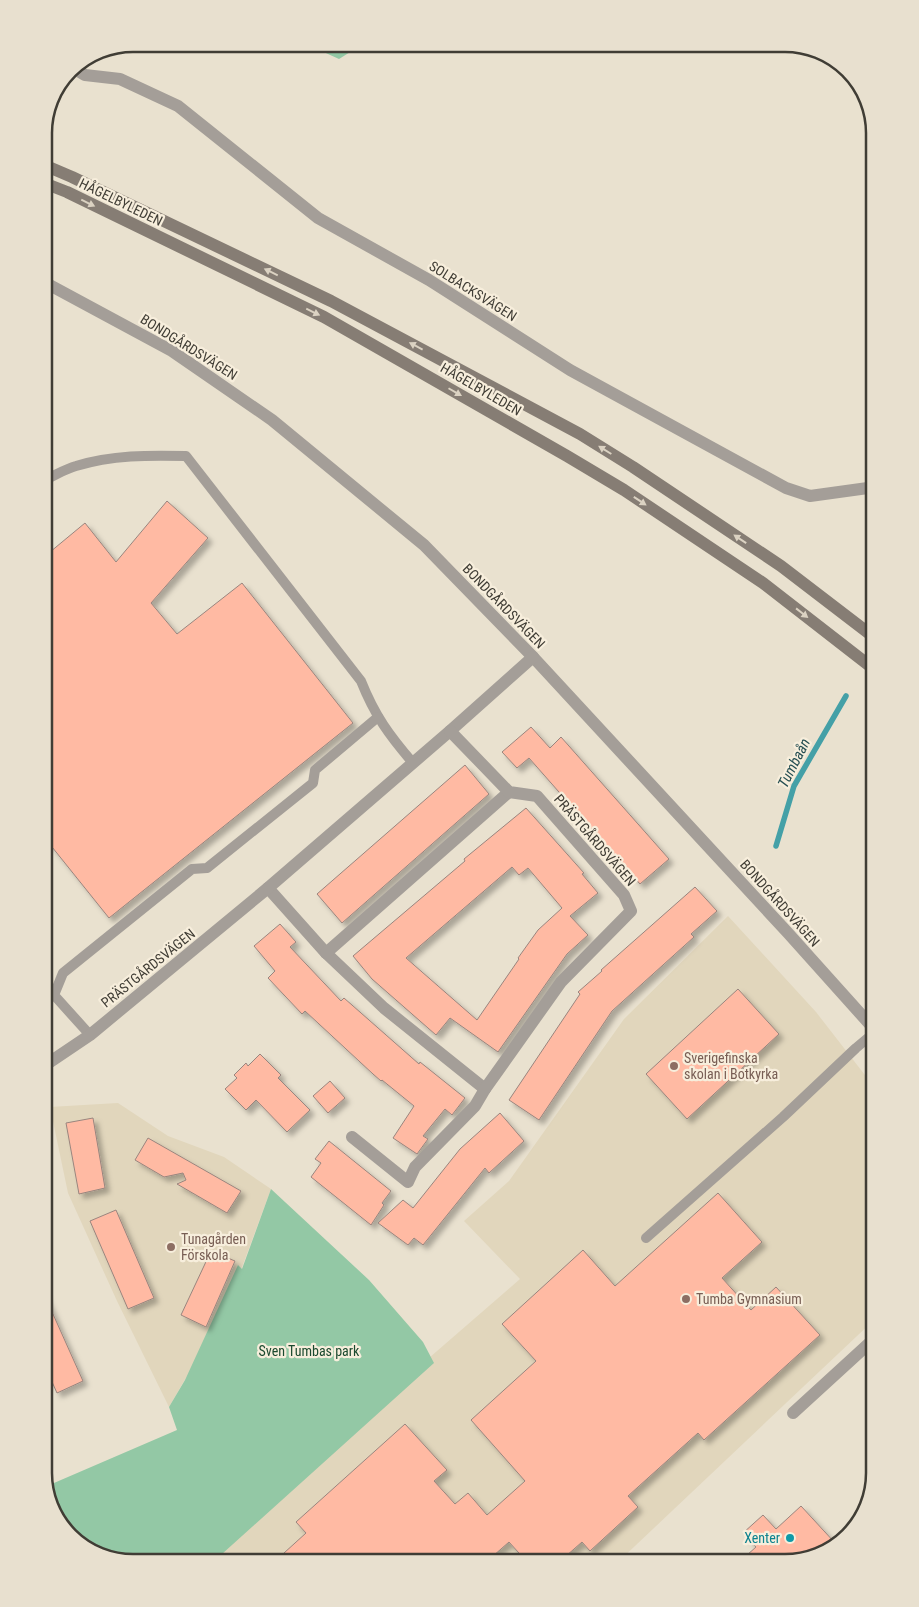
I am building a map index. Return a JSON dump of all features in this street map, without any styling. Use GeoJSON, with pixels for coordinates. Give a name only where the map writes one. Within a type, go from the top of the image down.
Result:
{"type":"FeatureCollection","features":[{"type":"Feature","properties":{"kind":"main road","name":"HÅGELBYLEDEN"},"geometry":{"type":"LineString","coordinates":[[53,169],[331,301],[580,434],[633,467],[780,566],[866,631]]}},
{"type":"Feature","properties":{"kind":"main road","name":"HÅGELBYLEDEN"},"geometry":{"type":"LineString","coordinates":[[53,187],[324,317],[568,456],[624,490],[763,584],[866,663]]}},
{"type":"Feature","properties":{"kind":"street","name":"SOLBACKSVÄGEN"},"geometry":{"type":"LineString","coordinates":[[81,72],[86,75],[120,79],[178,106],[318,218],[429,280],[570,370],[786,488],[810,496],[866,488]]}},
{"type":"Feature","properties":{"kind":"street","name":"BONDGÅRDSVÄGEN"},"geometry":{"type":"LineString","coordinates":[[53,287],[172,351],[272,420],[424,544],[533,657],[788,933],[866,1021]]}},
{"type":"Feature","properties":{"kind":"street","name":"PRÄSTGÅRDSVÄGEN"},"geometry":{"type":"LineString","coordinates":[[52,1060],[90,1035],[268,888],[533,657]]}},
{"type":"Feature","properties":{"kind":"street"},"geometry":{"type":"LineString","coordinates":[[326,953],[509,792],[450,731]]}},
{"type":"Feature","properties":{"kind":"street","name":"PRÄSTGÅRDSVÄGEN"},"geometry":{"type":"LineString","coordinates":[[352,1137],[408,1182],[416,1167],[476,1106],[485,1089],[561,982],[631,911],[624,895],[536,796],[509,792]]}},
{"type":"Feature","properties":{"kind":"street"},"geometry":{"type":"LineString","coordinates":[[268,888],[326,953],[384,1008],[485,1089]]}},
{"type":"Feature","properties":{"kind":"street"},"geometry":{"type":"LineString","coordinates":[[793,1412],[866,1346]]}},
{"type":"Feature","properties":{"kind":"lane"},"geometry":{"type":"LineString","coordinates":[[53,476],[74,466],[108,458],[154,455],[186,456],[361,681],[389,736],[413,763]]}},
{"type":"Feature","properties":{"kind":"lane"},"geometry":{"type":"LineString","coordinates":[[90,1035],[54,995],[63,973],[192,869],[207,868],[313,783],[315,770],[378,717]]}},
{"type":"Feature","properties":{"kind":"lane"},"geometry":{"type":"LineString","coordinates":[[646,1238],[783,1117],[866,1039]]}},
{"type":"Feature","properties":{"kind":"shaded area","name":"Tumba Gymnasium"},"geometry":{"type":"Polygon","coordinates":[[[728,916],[816,1012],[866,1076],[866,1328],[627,1554],[184,1554],[357,1398],[369,1410],[520,1279],[464,1221],[509,1181],[624,1019],[728,916]]]}},
{"type":"Feature","properties":{"kind":"shaded area","name":"Tunagården Förskola"},"geometry":{"type":"Polygon","coordinates":[[[118,1103],[168,1136],[224,1157],[271,1189],[228,1305],[169,1407],[117,1301],[68,1193],[52,1118],[52,1107],[118,1103]]]}},
{"type":"Feature","properties":{"kind":"green space"},"geometry":{"type":"Polygon","coordinates":[[[324,52],[350,52],[339,59],[324,52]]]}},
{"type":"Feature","properties":{"kind":"green space","name":"Sven Tumbas park"},"geometry":{"type":"Polygon","coordinates":[[[271,1189],[369,1280],[423,1342],[434,1363],[222,1554],[129,1554],[118,1553],[98,1546],[80,1534],[66,1518],[57,1499],[53,1483],[177,1430],[169,1407],[185,1380],[238,1265],[242,1269],[271,1189]]]}},
{"type":"Feature","properties":{"kind":"building"},"geometry":{"type":"Polygon","coordinates":[[[167,501],[208,538],[151,603],[177,634],[242,583],[353,723],[109,918],[52,848],[53,550],[85,523],[116,562],[167,501]]]}},
{"type":"Feature","properties":{"kind":"building"},"geometry":{"type":"Polygon","coordinates":[[[531,727],[550,748],[561,737],[669,859],[640,884],[529,758],[517,768],[502,752],[531,727]]]}},
{"type":"Feature","properties":{"kind":"building"},"geometry":{"type":"Polygon","coordinates":[[[465,765],[489,794],[342,923],[317,894],[465,765]]]}},
{"type":"Feature","properties":{"kind":"building"},"geometry":{"type":"Polygon","coordinates":[[[526,808],[584,873],[582,874],[598,893],[570,916],[588,935],[567,954],[498,1052],[450,1018],[436,1035],[372,979],[353,956],[465,861],[464,859],[526,808]],[[512,867],[406,958],[477,1020],[538,930],[562,908],[528,868],[519,875],[512,867]]]}},
{"type":"Feature","properties":{"kind":"building"},"geometry":{"type":"Polygon","coordinates":[[[695,887],[717,911],[691,934],[694,937],[612,1011],[539,1120],[509,1100],[580,994],[578,992],[695,887]]]}},
{"type":"Feature","properties":{"kind":"building"},"geometry":{"type":"Polygon","coordinates":[[[280,924],[296,942],[290,947],[341,1001],[344,998],[419,1064],[420,1062],[465,1098],[452,1115],[445,1109],[423,1136],[428,1139],[417,1154],[393,1138],[414,1106],[381,1081],[305,1011],[302,1014],[268,978],[275,971],[254,946],[280,924]]]}},
{"type":"Feature","properties":{"kind":"building"},"geometry":{"type":"Polygon","coordinates":[[[738,989],[779,1034],[687,1119],[646,1074],[738,989]]]}},
{"type":"Feature","properties":{"kind":"building"},"geometry":{"type":"Polygon","coordinates":[[[260,1054],[281,1075],[278,1078],[310,1110],[287,1132],[256,1100],[246,1110],[225,1089],[237,1078],[234,1075],[246,1063],[248,1066],[260,1054]]]}},
{"type":"Feature","properties":{"kind":"building"},"geometry":{"type":"Polygon","coordinates":[[[330,1081],[345,1098],[328,1113],[313,1096],[330,1081]]]}},
{"type":"Feature","properties":{"kind":"building"},"geometry":{"type":"Polygon","coordinates":[[[500,1113],[524,1141],[489,1173],[485,1168],[423,1245],[414,1238],[408,1245],[378,1223],[403,1200],[413,1208],[460,1149],[500,1113]]]}},
{"type":"Feature","properties":{"kind":"building"},"geometry":{"type":"Polygon","coordinates":[[[93,1118],[105,1188],[79,1194],[66,1123],[93,1118]]]}},
{"type":"Feature","properties":{"kind":"building"},"geometry":{"type":"Polygon","coordinates":[[[148,1138],[241,1191],[227,1213],[177,1184],[186,1180],[183,1173],[164,1177],[135,1160],[148,1138]]]}},
{"type":"Feature","properties":{"kind":"building"},"geometry":{"type":"Polygon","coordinates":[[[329,1141],[391,1191],[382,1203],[384,1205],[371,1225],[311,1177],[321,1163],[315,1159],[329,1141]]]}},
{"type":"Feature","properties":{"kind":"building"},"geometry":{"type":"Polygon","coordinates":[[[718,1193],[762,1242],[722,1278],[751,1310],[776,1287],[820,1335],[704,1440],[698,1433],[628,1496],[638,1507],[590,1551],[582,1542],[568,1554],[520,1554],[509,1542],[495,1554],[283,1554],[306,1533],[296,1522],[405,1424],[447,1470],[434,1481],[455,1504],[468,1493],[487,1515],[525,1481],[471,1420],[536,1361],[502,1324],[583,1250],[615,1286],[718,1193]]]}},
{"type":"Feature","properties":{"kind":"building"},"geometry":{"type":"Polygon","coordinates":[[[116,1210],[154,1298],[128,1309],[90,1221],[116,1210]]]}},
{"type":"Feature","properties":{"kind":"building"},"geometry":{"type":"Polygon","coordinates":[[[211,1251],[235,1261],[206,1327],[181,1315],[211,1251]]]}},
{"type":"Feature","properties":{"kind":"building"},"geometry":{"type":"Polygon","coordinates":[[[52,1312],[83,1381],[57,1393],[52,1382],[52,1312]]]}},
{"type":"Feature","properties":{"kind":"building","name":"Xenter"},"geometry":{"type":"Polygon","coordinates":[[[801,1506],[832,1540],[821,1546],[796,1554],[748,1554],[756,1547],[743,1533],[763,1515],[776,1529],[801,1506]]]}},
{"type":"Feature","properties":{"kind":"waterway","name":"Tumbaån"},"geometry":{"type":"LineString","coordinates":[[776,846],[794,786],[846,696]]}},
{"type":"Feature","properties":{"kind":"place","name":"Sverigefinska skolan i Botkyrka"},"geometry":{"type":"Point","coordinates":[674,1066]}},
{"type":"Feature","properties":{"kind":"place","name":"Tunagården Förskola"},"geometry":{"type":"Point","coordinates":[171,1247]}},
{"type":"Feature","properties":{"kind":"place","name":"Tumba Gymnasium"},"geometry":{"type":"Point","coordinates":[686,1299]}},
{"type":"Feature","properties":{"kind":"place","name":"Xenter"},"geometry":{"type":"Point","coordinates":[790,1538]}}]}
